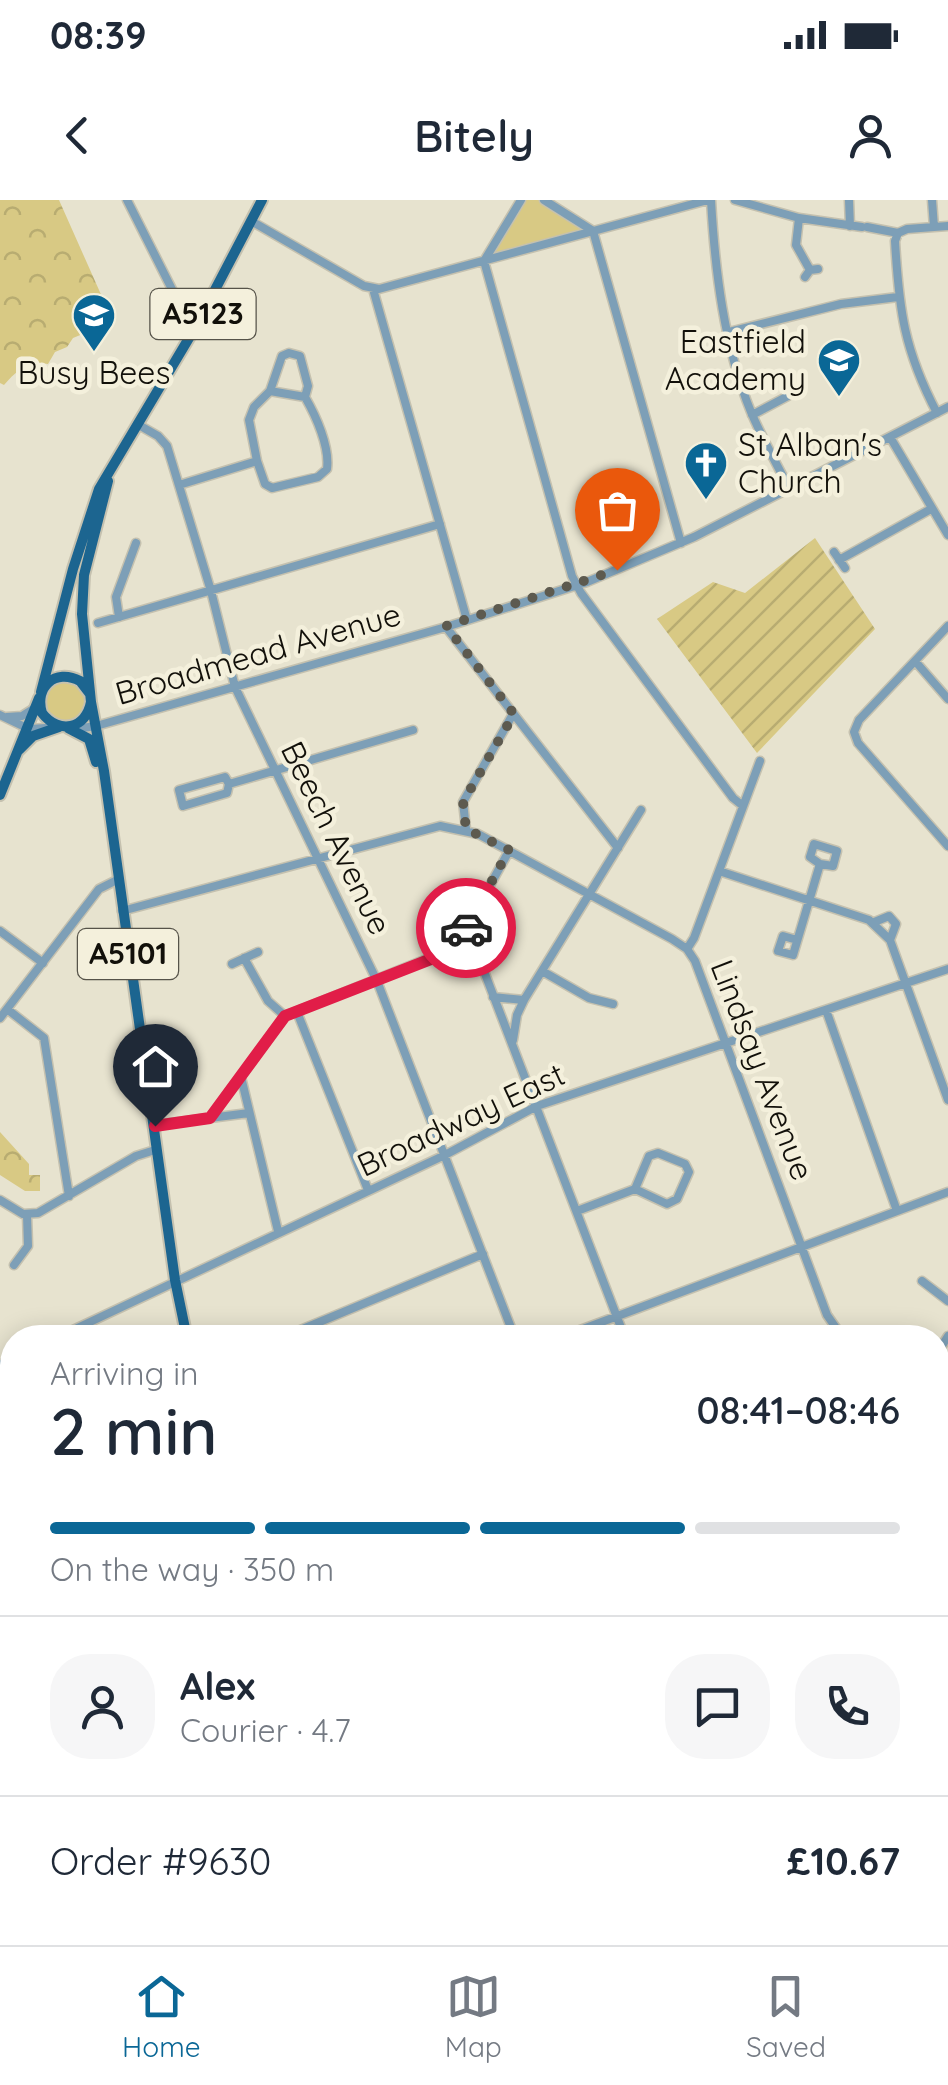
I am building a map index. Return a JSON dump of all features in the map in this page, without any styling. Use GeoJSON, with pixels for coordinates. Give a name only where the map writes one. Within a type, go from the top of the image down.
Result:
{"type":"FeatureCollection","features":[{"type":"Feature","properties":{"kind":"main road","name":"A5123"},"geometry":{"type":"LineString","coordinates":[[0,795],[40,695],[90,512],[195,328],[262,200]]}},
{"type":"Feature","properties":{"kind":"main road","name":"A5123"},"geometry":{"type":"LineString","coordinates":[[90,698],[82,626],[84,575],[110,472]]}},
{"type":"Feature","properties":{"kind":"main road"},"geometry":{"type":"LineString","coordinates":[[53,646],[64,632],[82,626]]}},
{"type":"Feature","properties":{"kind":"main road"},"geometry":{"type":"LineString","coordinates":[[15,754],[33,736],[63,728],[82,722],[90,698],[80,681],[66,676],[52,679],[40,695],[42,714],[63,728]]}},
{"type":"Feature","properties":{"kind":"main road","name":"A5101"},"geometry":{"type":"LineString","coordinates":[[90,698],[155,1126],[174,1280],[184,1325]]}},
{"type":"Feature","properties":{"kind":"main road","name":"A5101"},"geometry":{"type":"LineString","coordinates":[[63,728],[89,739],[104,782]]}},
{"type":"Feature","properties":{"kind":"street"},"geometry":{"type":"LineString","coordinates":[[127,200],[195,328]]}},
{"type":"Feature","properties":{"kind":"street"},"geometry":{"type":"LineString","coordinates":[[521,200],[484,261],[576,585],[733,798],[743,806]]}},
{"type":"Feature","properties":{"kind":"street"},"geometry":{"type":"LineString","coordinates":[[544,200],[593,230],[681,543]]}},
{"type":"Feature","properties":{"kind":"street"},"geometry":{"type":"LineString","coordinates":[[251,221],[373,289],[710,200],[715,268],[729,332],[752,415],[789,488]]}},
{"type":"Feature","properties":{"kind":"street"},"geometry":{"type":"LineString","coordinates":[[735,200],[799,218],[898,233],[907,228],[948,226]]}},
{"type":"Feature","properties":{"kind":"street"},"geometry":{"type":"LineString","coordinates":[[848,200],[850,226]]}},
{"type":"Feature","properties":{"kind":"street"},"geometry":{"type":"LineString","coordinates":[[932,200],[934,227]]}},
{"type":"Feature","properties":{"kind":"street"},"geometry":{"type":"LineString","coordinates":[[799,218],[796,245],[811,272]]}},
{"type":"Feature","properties":{"kind":"street"},"geometry":{"type":"LineString","coordinates":[[898,233],[898,297],[906,345],[937,413]]}},
{"type":"Feature","properties":{"kind":"street"},"geometry":{"type":"LineString","coordinates":[[373,289],[467,620]]}},
{"type":"Feature","properties":{"kind":"street"},"geometry":{"type":"LineString","coordinates":[[729,332],[841,304],[898,297]]}},
{"type":"Feature","properties":{"kind":"street"},"geometry":{"type":"LineString","coordinates":[[270,391],[305,398],[314,412],[328,457],[325,472],[272,488],[265,484],[257,461],[249,420],[254,407],[270,391],[282,356],[294,354],[304,362],[308,386],[305,398]]}},
{"type":"Feature","properties":{"kind":"street"},"geometry":{"type":"LineString","coordinates":[[752,415],[788,396]]}},
{"type":"Feature","properties":{"kind":"street","name":"Broadmead Avenue"},"geometry":{"type":"LineString","coordinates":[[25,728],[96,726],[576,585],[681,543],[948,408]]}},
{"type":"Feature","properties":{"kind":"street","name":"Beech Avenue"},"geometry":{"type":"LineString","coordinates":[[137,424],[167,446],[235,687],[377,981],[511,1325]]}},
{"type":"Feature","properties":{"kind":"street"},"geometry":{"type":"LineString","coordinates":[[890,437],[948,535]]}},
{"type":"Feature","properties":{"kind":"street"},"geometry":{"type":"LineString","coordinates":[[179,484],[257,461]]}},
{"type":"Feature","properties":{"kind":"street"},"geometry":{"type":"LineString","coordinates":[[839,560],[931,509]]}},
{"type":"Feature","properties":{"kind":"street"},"geometry":{"type":"LineString","coordinates":[[98,622],[440,524]]}},
{"type":"Feature","properties":{"kind":"street"},"geometry":{"type":"LineString","coordinates":[[119,616],[116,597],[136,543]]}},
{"type":"Feature","properties":{"kind":"street"},"geometry":{"type":"LineString","coordinates":[[446,626],[618,848]]}},
{"type":"Feature","properties":{"kind":"street"},"geometry":{"type":"LineString","coordinates":[[948,626],[859,720],[854,732],[858,742],[948,846]]}},
{"type":"Feature","properties":{"kind":"street"},"geometry":{"type":"LineString","coordinates":[[915,661],[948,699]]}},
{"type":"Feature","properties":{"kind":"street"},"geometry":{"type":"LineString","coordinates":[[1,716],[14,719],[33,709]]}},
{"type":"Feature","properties":{"kind":"street"},"geometry":{"type":"LineString","coordinates":[[466,829],[463,802],[514,714]]}},
{"type":"Feature","properties":{"kind":"street"},"geometry":{"type":"LineString","coordinates":[[1,716],[25,728]]}},
{"type":"Feature","properties":{"kind":"street"},"geometry":{"type":"LineString","coordinates":[[229,784],[412,730]]}},
{"type":"Feature","properties":{"kind":"street"},"geometry":{"type":"LineString","coordinates":[[688,949],[760,761]]}},
{"type":"Feature","properties":{"kind":"street"},"geometry":{"type":"LineString","coordinates":[[225,777],[229,784],[228,793],[183,806],[178,790],[225,777]]}},
{"type":"Feature","properties":{"kind":"street"},"geometry":{"type":"LineString","coordinates":[[514,1040],[517,1015],[524,1000],[641,810]]}},
{"type":"Feature","properties":{"kind":"street","name":"Lindsay Avenue"},"geometry":{"type":"LineString","coordinates":[[122,911],[434,826],[466,829],[688,949],[830,1325]]}},
{"type":"Feature","properties":{"kind":"street"},"geometry":{"type":"LineString","coordinates":[[210,1118],[285,1016],[444,954],[467,926],[509,850]]}},
{"type":"Feature","properties":{"kind":"street"},"geometry":{"type":"LineString","coordinates":[[797,940],[820,864]]}},
{"type":"Feature","properties":{"kind":"street"},"geometry":{"type":"LineString","coordinates":[[720,871],[872,923],[890,940],[948,1100]]}},
{"type":"Feature","properties":{"kind":"street"},"geometry":{"type":"LineString","coordinates":[[0,1018],[99,889],[117,880]]}},
{"type":"Feature","properties":{"kind":"street"},"geometry":{"type":"LineString","coordinates":[[872,923],[889,916],[896,924],[890,940]]}},
{"type":"Feature","properties":{"kind":"street"},"geometry":{"type":"LineString","coordinates":[[467,926],[620,1325]]}},
{"type":"Feature","properties":{"kind":"street"},"geometry":{"type":"LineString","coordinates":[[0,930],[43,963]]}},
{"type":"Feature","properties":{"kind":"street"},"geometry":{"type":"LineString","coordinates":[[232,964],[258,952]]}},
{"type":"Feature","properties":{"kind":"street"},"geometry":{"type":"LineString","coordinates":[[244,958],[268,1001],[285,1016]]}},
{"type":"Feature","properties":{"kind":"street","name":"Broadway East"},"geometry":{"type":"LineString","coordinates":[[82,1325],[444,1155],[538,1106],[948,969]]}},
{"type":"Feature","properties":{"kind":"street"},"geometry":{"type":"LineString","coordinates":[[542,971],[589,998],[613,1004]]}},
{"type":"Feature","properties":{"kind":"street"},"geometry":{"type":"LineString","coordinates":[[493,997],[524,1000]]}},
{"type":"Feature","properties":{"kind":"street"},"geometry":{"type":"LineString","coordinates":[[7,1009],[44,1038],[69,1196]]}},
{"type":"Feature","properties":{"kind":"street"},"geometry":{"type":"LineString","coordinates":[[826,1010],[897,1211]]}},
{"type":"Feature","properties":{"kind":"street"},"geometry":{"type":"LineString","coordinates":[[298,1012],[368,1190]]}},
{"type":"Feature","properties":{"kind":"street"},"geometry":{"type":"LineString","coordinates":[[240,1077],[278,1231]]}},
{"type":"Feature","properties":{"kind":"street"},"geometry":{"type":"LineString","coordinates":[[155,1126],[249,1112]]}},
{"type":"Feature","properties":{"kind":"street"},"geometry":{"type":"LineString","coordinates":[[0,1200],[27,1215],[38,1213],[136,1156],[155,1150]]}},
{"type":"Feature","properties":{"kind":"street"},"geometry":{"type":"LineString","coordinates":[[577,1212],[635,1189],[667,1204],[677,1199],[689,1172],[685,1164],[658,1152],[648,1156],[635,1189]]}},
{"type":"Feature","properties":{"kind":"street"},"geometry":{"type":"LineString","coordinates":[[593,1325],[948,1192]]}},
{"type":"Feature","properties":{"kind":"street"},"geometry":{"type":"LineString","coordinates":[[14,1265],[28,1246],[27,1215]]}},
{"type":"Feature","properties":{"kind":"street"},"geometry":{"type":"LineString","coordinates":[[312,1325],[483,1254]]}},
{"type":"Feature","properties":{"kind":"street"},"geometry":{"type":"LineString","coordinates":[[922,1281],[948,1301]]}},
{"type":"Feature","properties":{"kind":"green space"},"geometry":{"type":"Polygon","coordinates":[[[0,200],[59,200],[107,308],[95,329],[73,338],[67,347],[55,352],[48,364],[23,368],[4,385],[0,383],[0,200]]]}},
{"type":"Feature","properties":{"kind":"green space"},"geometry":{"type":"Polygon","coordinates":[[[521,200],[544,200],[593,231],[484,261],[521,200]]]}},
{"type":"Feature","properties":{"kind":"green space"},"geometry":{"type":"Polygon","coordinates":[[[815,538],[875,629],[757,753],[657,619],[713,582],[745,593],[815,538]]]}},
{"type":"Feature","properties":{"kind":"green space"},"geometry":{"type":"Polygon","coordinates":[[[65,680],[80,686],[86,701],[80,716],[65,722],[50,716],[44,701],[50,686],[65,680]]]}},
{"type":"Feature","properties":{"kind":"green space"},"geometry":{"type":"Polygon","coordinates":[[[0,1132],[29,1164],[29,1175],[40,1175],[40,1191],[25,1191],[0,1175],[0,1132]]]}},
{"type":"Feature","properties":{"kind":"way so far"},"geometry":{"type":"LineString","coordinates":[[466,928],[509,850],[466,829],[463,802],[514,714],[446,626],[617,570]]}},
{"type":"Feature","properties":{"kind":"place","name":"Busy Bees"},"geometry":{"type":"Point","coordinates":[94,353]}},
{"type":"Feature","properties":{"kind":"place","name":"Eastfield Academy"},"geometry":{"type":"Point","coordinates":[839,398]}},
{"type":"Feature","properties":{"kind":"place","name":"St Alban's Church"},"geometry":{"type":"Point","coordinates":[706,501]}},
{"type":"Feature","properties":{"kind":"route"},"geometry":{"type":"LineString","coordinates":[[155,1126],[210,1118],[285,1016],[444,954],[466,928]]}}]}
